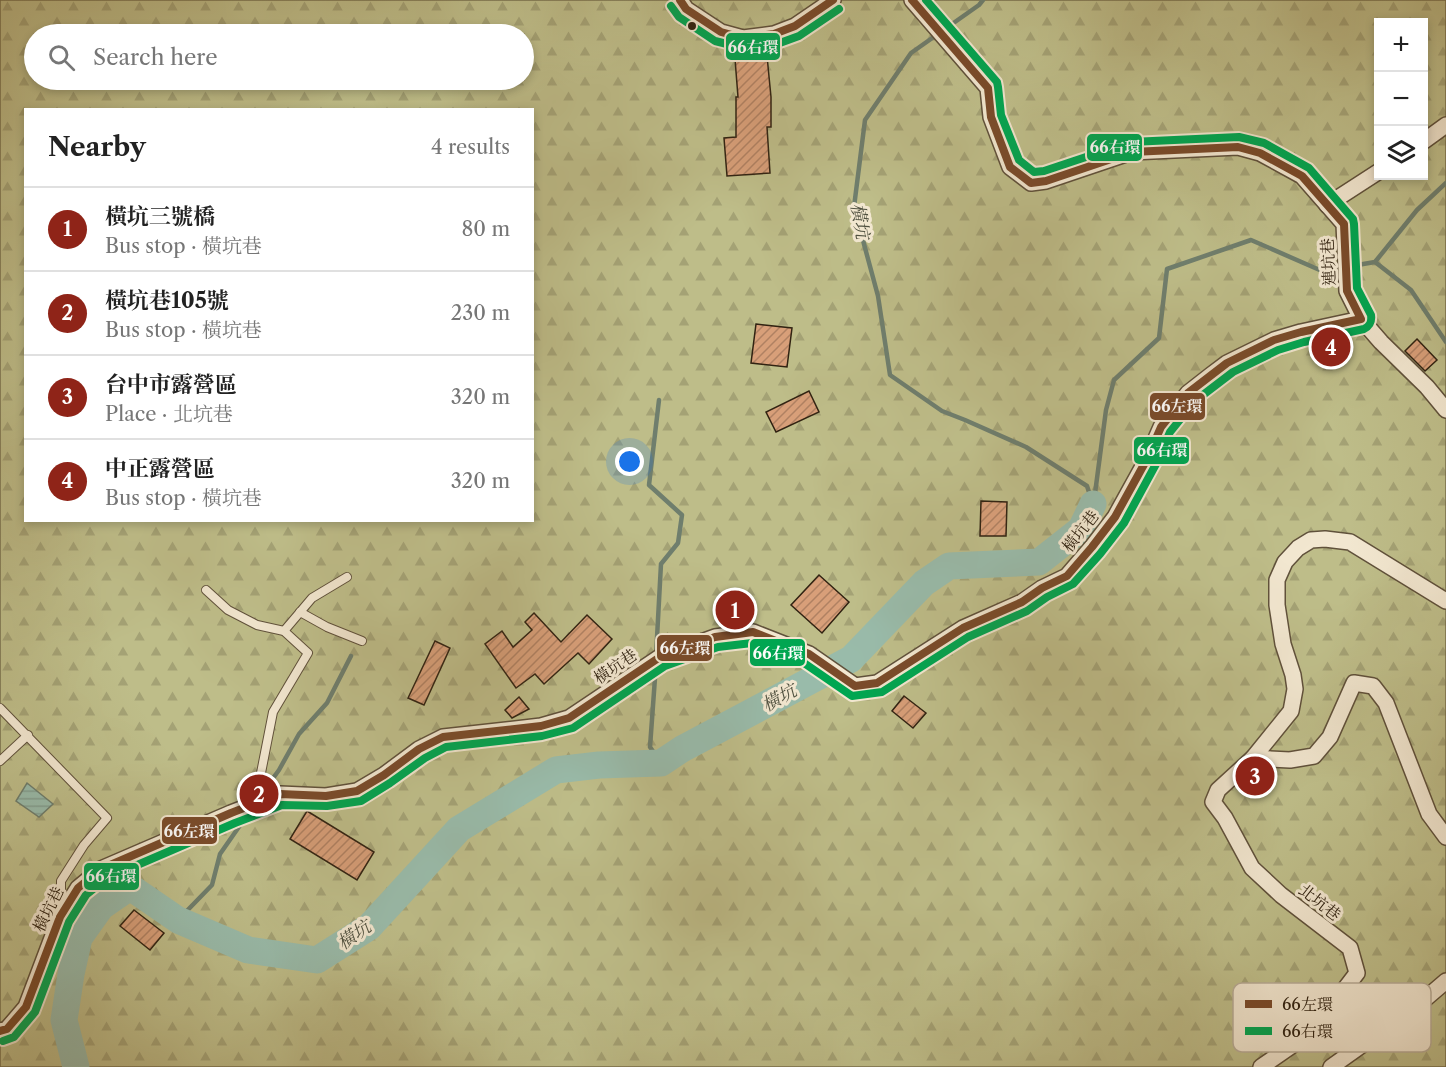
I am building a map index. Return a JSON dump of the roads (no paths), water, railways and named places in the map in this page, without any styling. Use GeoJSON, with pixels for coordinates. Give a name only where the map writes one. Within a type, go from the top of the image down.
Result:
{"type":"FeatureCollection","features":[{"type":"Feature","properties":{"kind":"street"},"geometry":{"type":"LineString","coordinates":[[680,0],[686,9],[721,32],[743,39],[774,34],[795,26],[833,0]]}},
{"type":"Feature","properties":{"kind":"street","name":"連坑巷"},"geometry":{"type":"LineString","coordinates":[[912,0],[988,88],[992,117],[1010,167],[1031,183],[1047,181],[1132,152],[1238,147],[1260,153],[1302,176],[1344,224],[1347,291],[1361,319]]}},
{"type":"Feature","properties":{"kind":"street"},"geometry":{"type":"LineString","coordinates":[[1428,138],[1446,125]]}},
{"type":"Feature","properties":{"kind":"street"},"geometry":{"type":"LineString","coordinates":[[1327,204],[1374,175]]}},
{"type":"Feature","properties":{"kind":"street"},"geometry":{"type":"LineString","coordinates":[[1361,319],[1427,387],[1446,410]]}},
{"type":"Feature","properties":{"kind":"street","name":"橫坑巷"},"geometry":{"type":"LineString","coordinates":[[0,1031],[7,1029],[26,1007],[60,917],[78,888],[101,869],[242,808],[280,794],[326,796],[357,791],[420,749],[443,737],[541,726],[569,718],[660,657],[716,637],[753,632],[809,654],[855,686],[877,683],[963,628],[1022,602],[1042,588],[1067,576],[1115,517],[1147,459],[1161,426],[1188,393],[1211,375],[1227,363],[1274,340],[1361,319]]}},
{"type":"Feature","properties":{"kind":"street","name":"北坑巷"},"geometry":{"type":"LineString","coordinates":[[1349,983],[1357,973],[1350,948],[1281,895],[1252,867],[1225,818],[1213,802],[1218,790],[1253,758],[1291,711],[1295,689],[1283,644],[1277,605],[1277,580],[1285,562],[1298,548],[1311,540],[1350,542],[1446,601]]}},
{"type":"Feature","properties":{"kind":"street"},"geometry":{"type":"LineString","coordinates":[[1253,758],[1290,760],[1314,756],[1330,737],[1354,683],[1373,686],[1386,703],[1429,814],[1446,837]]}},
{"type":"Feature","properties":{"kind":"street"},"geometry":{"type":"LineString","coordinates":[[1431,994],[1446,981]]}},
{"type":"Feature","properties":{"kind":"street","name":"北坑巷"},"geometry":{"type":"LineString","coordinates":[[1261,1067],[1283,1052]]}},
{"type":"Feature","properties":{"kind":"street"},"geometry":{"type":"LineString","coordinates":[[1331,1067],[1352,1052]]}},
{"type":"Feature","properties":{"kind":"lane"},"geometry":{"type":"LineString","coordinates":[[284,631],[312,598],[347,576]]}},
{"type":"Feature","properties":{"kind":"lane"},"geometry":{"type":"LineString","coordinates":[[206,590],[228,610],[257,625],[284,631],[308,653],[273,712],[260,778],[242,808]]}},
{"type":"Feature","properties":{"kind":"lane"},"geometry":{"type":"LineString","coordinates":[[300,612],[327,627],[362,641]]}},
{"type":"Feature","properties":{"kind":"lane"},"geometry":{"type":"LineString","coordinates":[[0,708],[107,818],[84,844],[61,881],[60,917]]}},
{"type":"Feature","properties":{"kind":"lane"},"geometry":{"type":"LineString","coordinates":[[0,761],[28,735]]}},
{"type":"Feature","properties":{"kind":"waterway","name":"橫坑"},"geometry":{"type":"LineString","coordinates":[[983,0],[911,53],[865,120],[854,207],[878,296],[890,375],[942,411],[1026,447],[1087,486],[1093,504]]}},
{"type":"Feature","properties":{"kind":"waterway"},"geometry":{"type":"LineString","coordinates":[[1094,501],[1106,410],[1114,380],[1159,338],[1167,269],[1251,240],[1322,271],[1375,262],[1417,210],[1446,183]]}},
{"type":"Feature","properties":{"kind":"waterway"},"geometry":{"type":"LineString","coordinates":[[1375,262],[1411,290],[1446,342]]}},
{"type":"Feature","properties":{"kind":"waterway"},"geometry":{"type":"LineString","coordinates":[[656,656],[661,564],[678,543],[682,515],[649,485],[659,400]]}},
{"type":"Feature","properties":{"kind":"waterway","name":"橫坑"},"geometry":{"type":"LineString","coordinates":[[76,1067],[64,1020],[79,938],[101,907],[130,887],[178,920],[248,950],[317,960],[369,927],[459,829],[556,770],[599,765],[661,763],[682,749],[851,659],[924,583],[949,566],[1039,562],[1081,529],[1093,504]]}},
{"type":"Feature","properties":{"kind":"waterway"},"geometry":{"type":"LineString","coordinates":[[260,796],[279,770],[299,734],[327,703],[351,656]]}},
{"type":"Feature","properties":{"kind":"waterway"},"geometry":{"type":"LineString","coordinates":[[656,664],[650,747],[661,763]]}},
{"type":"Feature","properties":{"kind":"waterway"},"geometry":{"type":"LineString","coordinates":[[178,920],[212,885],[220,854],[250,811]]}},
{"type":"Feature","properties":{"kind":"place","name":"中正露營區"},"geometry":{"type":"Point","coordinates":[1331,347]}},
{"type":"Feature","properties":{"kind":"place","name":"橫坑三號橋"},"geometry":{"type":"Point","coordinates":[735,610]}},
{"type":"Feature","properties":{"kind":"place","name":"台中市露營區"},"geometry":{"type":"Point","coordinates":[1255,776]}},
{"type":"Feature","properties":{"kind":"place","name":"橫坑巷105號"},"geometry":{"type":"Point","coordinates":[259,794]}}]}
